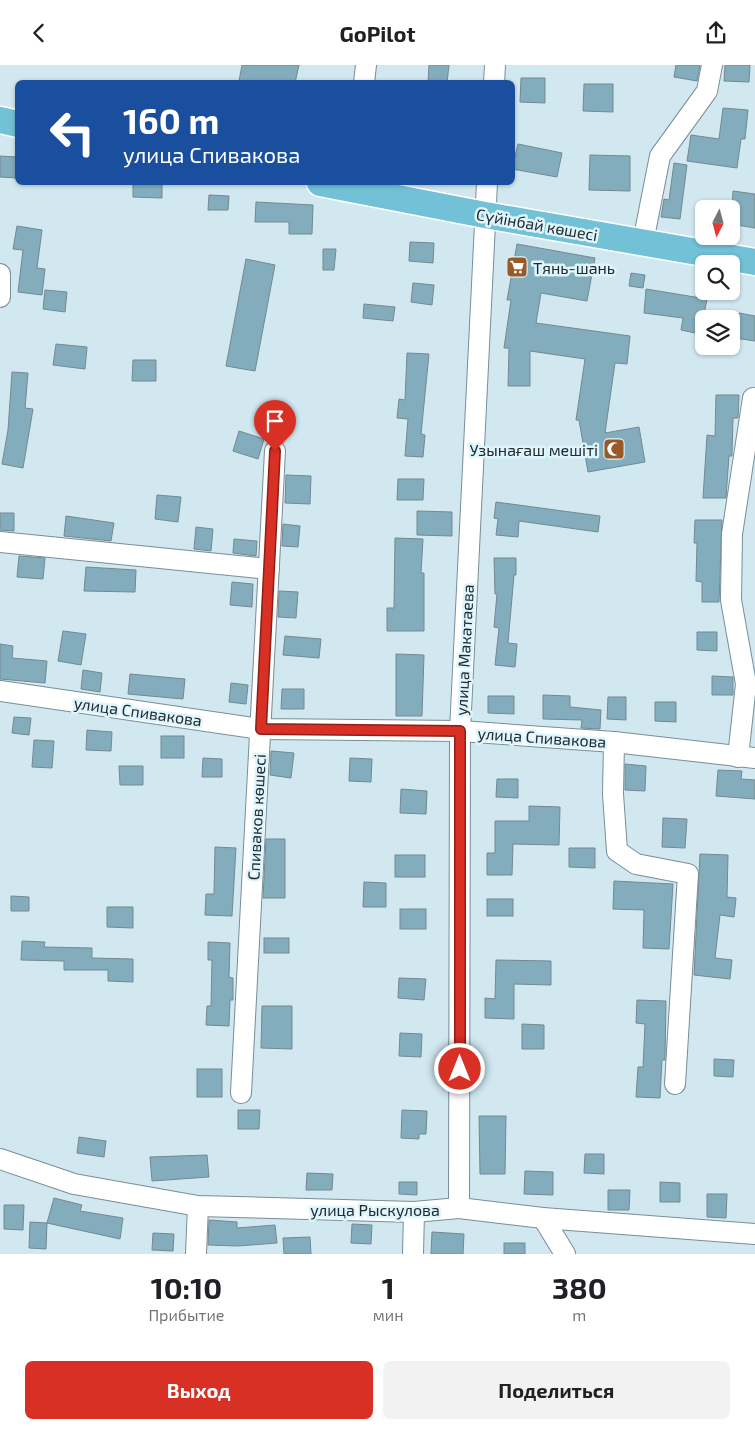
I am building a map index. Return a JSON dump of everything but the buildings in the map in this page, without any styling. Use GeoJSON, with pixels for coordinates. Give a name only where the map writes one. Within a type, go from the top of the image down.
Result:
{"type":"FeatureCollection","features":[{"type":"Feature","properties":{"kind":"main road"},"geometry":{"type":"LineString","coordinates":[[0,121],[15,124]]}},
{"type":"Feature","properties":{"kind":"main road","name":"Сүйінбай көшесі"},"geometry":{"type":"LineString","coordinates":[[352,186],[485,215],[755,262]]}},
{"type":"Feature","properties":{"kind":"street"},"geometry":{"type":"LineString","coordinates":[[364,80],[366,65]]}},
{"type":"Feature","properties":{"kind":"street"},"geometry":{"type":"LineString","coordinates":[[494,80],[495,65]]}},
{"type":"Feature","properties":{"kind":"street"},"geometry":{"type":"LineString","coordinates":[[643,243],[660,156],[708,91],[712,65]]}},
{"type":"Feature","properties":{"kind":"street","name":"улица Макатаева"},"geometry":{"type":"LineString","coordinates":[[459,1208],[460,731],[487,185]]}},
{"type":"Feature","properties":{"kind":"street"},"geometry":{"type":"LineString","coordinates":[[0,273],[0,297]]}},
{"type":"Feature","properties":{"kind":"street"},"geometry":{"type":"LineString","coordinates":[[747,758],[746,683],[731,600],[732,534],[753,398]]}},
{"type":"Feature","properties":{"kind":"street","name":"Спиваков көшесі"},"geometry":{"type":"LineString","coordinates":[[241,1093],[275,451]]}},
{"type":"Feature","properties":{"kind":"street"},"geometry":{"type":"LineString","coordinates":[[0,542],[269,569]]}},
{"type":"Feature","properties":{"kind":"street","name":"улица Спивакова"},"geometry":{"type":"LineString","coordinates":[[0,691],[261,729],[460,731],[614,742],[747,758]]}},
{"type":"Feature","properties":{"kind":"street"},"geometry":{"type":"LineString","coordinates":[[614,742],[613,795],[617,851],[636,864],[688,874],[675,1084]]}},
{"type":"Feature","properties":{"kind":"street","name":"улица Рыскулова"},"geometry":{"type":"LineString","coordinates":[[0,1159],[74,1184],[198,1206],[414,1212],[459,1208],[543,1218],[755,1233]]}},
{"type":"Feature","properties":{"kind":"street"},"geometry":{"type":"LineString","coordinates":[[196,1254],[198,1206]]}},
{"type":"Feature","properties":{"kind":"street"},"geometry":{"type":"LineString","coordinates":[[413,1254],[414,1212]]}},
{"type":"Feature","properties":{"kind":"street"},"geometry":{"type":"LineString","coordinates":[[543,1218],[565,1254]]}},
{"type":"Feature","properties":{"kind":"place","name":"Тянь-шань"},"geometry":{"type":"Point","coordinates":[517,267]}},
{"type":"Feature","properties":{"kind":"place","name":"Узынағаш мешіті"},"geometry":{"type":"Point","coordinates":[614,449]}},
{"type":"Feature","properties":{"kind":"route"},"geometry":{"type":"LineString","coordinates":[[275,451],[261,729],[460,731],[460,1069]]}}]}
